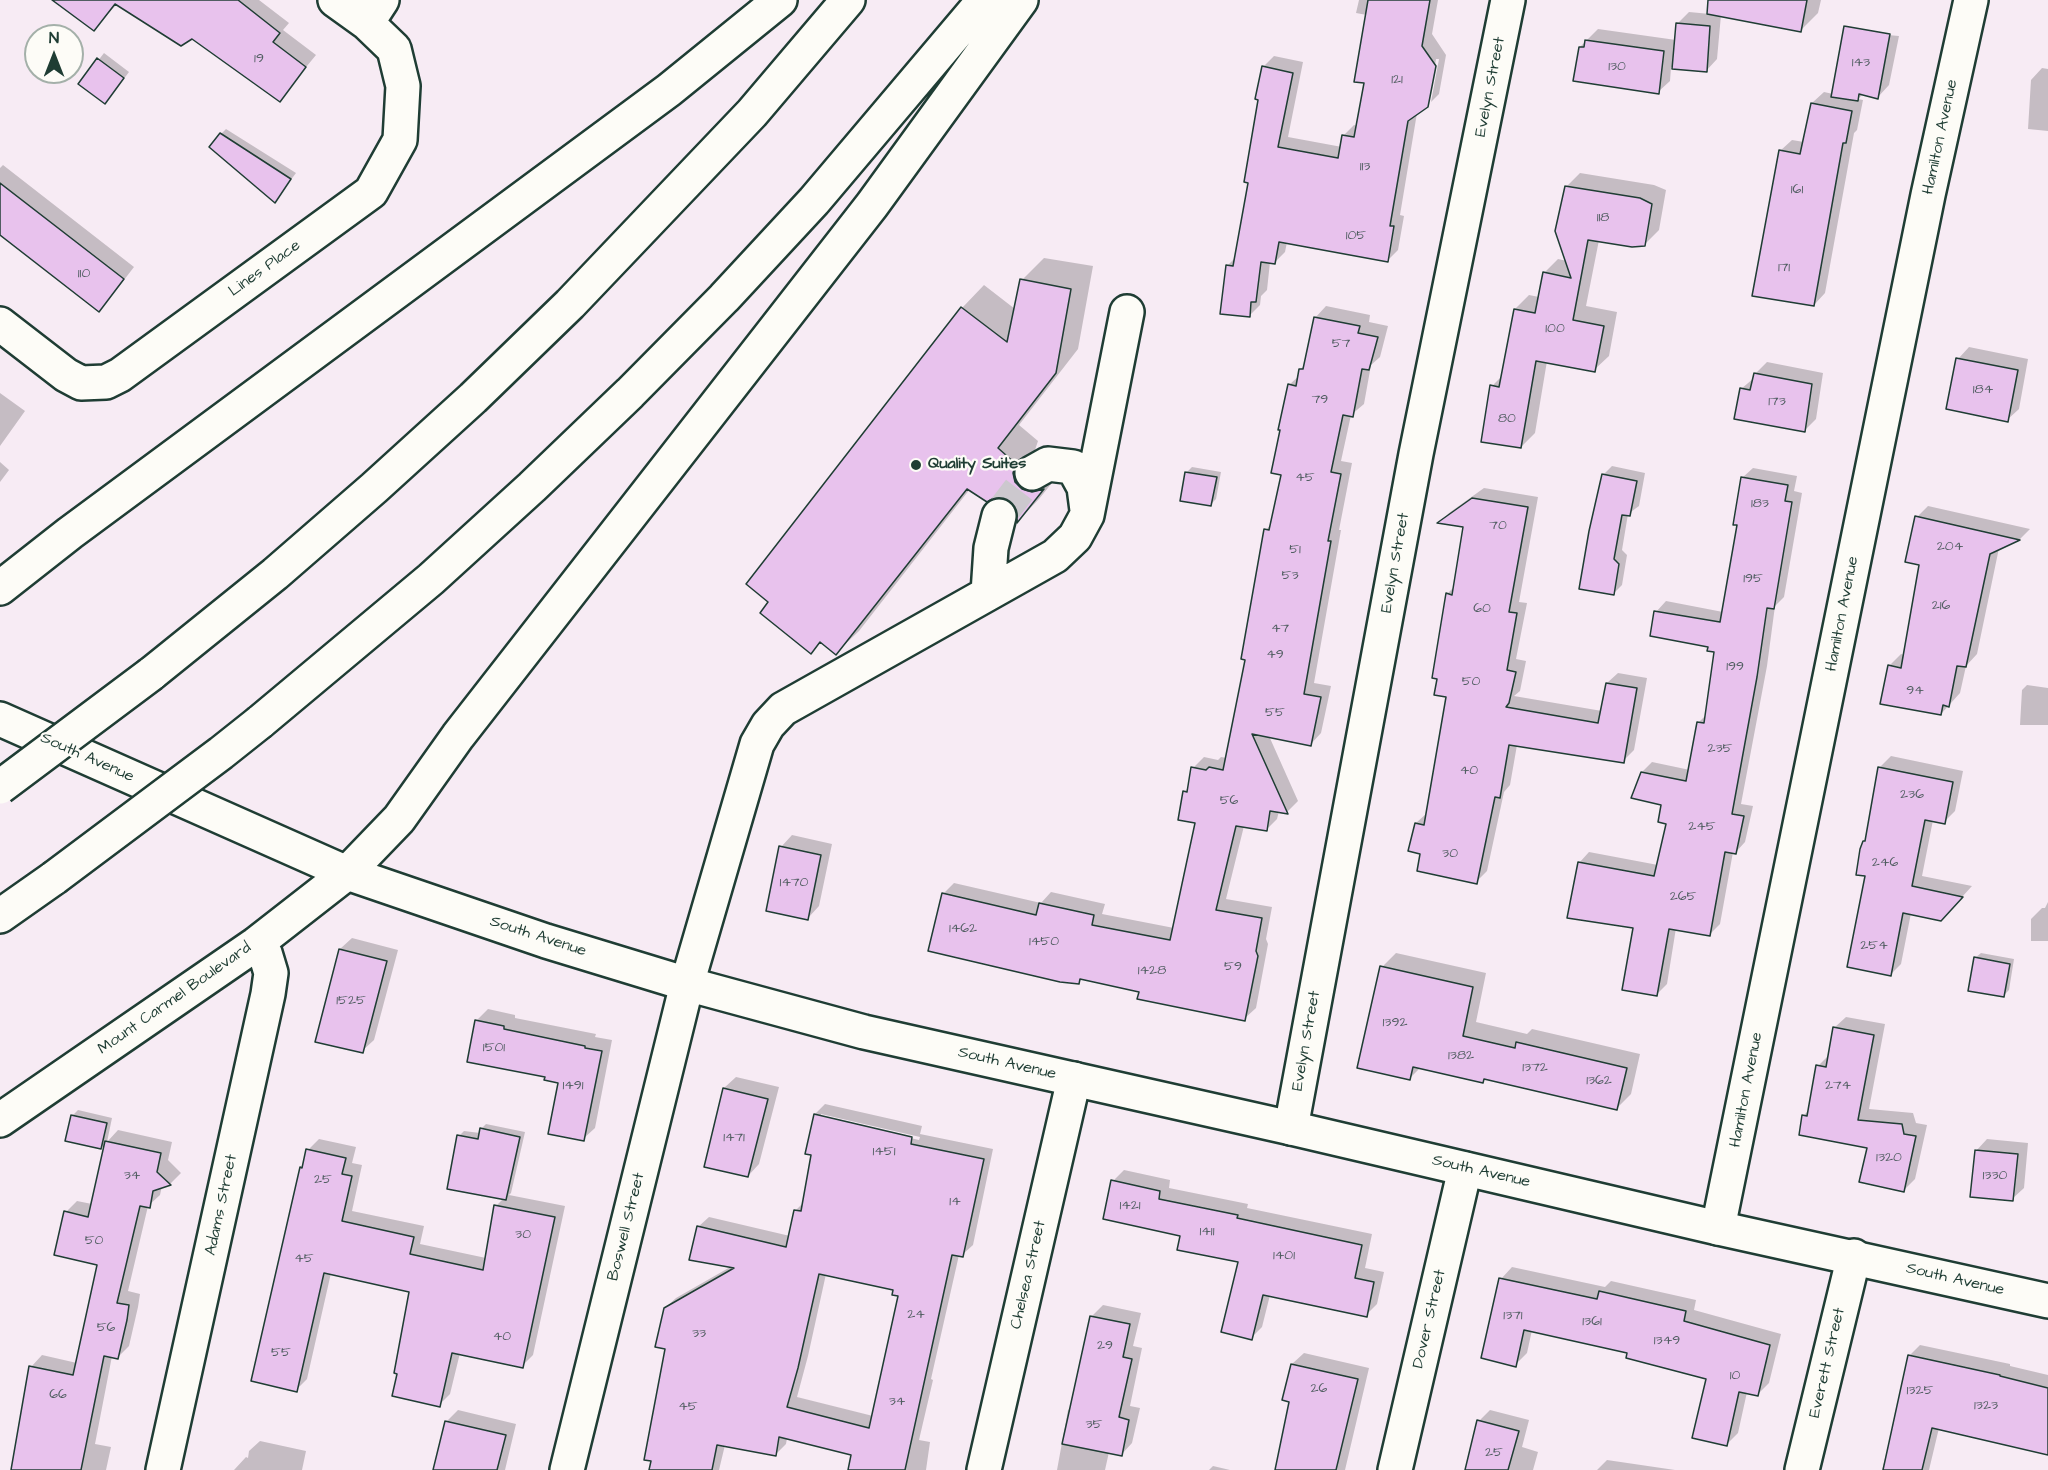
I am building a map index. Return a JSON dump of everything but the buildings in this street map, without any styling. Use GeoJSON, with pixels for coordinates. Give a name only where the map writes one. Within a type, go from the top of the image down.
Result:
{"type":"FeatureCollection","features":[{"type":"Feature","properties":{"kind":"main road","name":"Lines Place"},"geometry":{"type":"LineString","coordinates":[[0,324],[66,375],[81,383],[106,382],[120,375],[371,192],[400,140],[403,86],[394,49],[374,11],[335,0]]}},
{"type":"Feature","properties":{"kind":"main road"},"geometry":{"type":"LineString","coordinates":[[0,588],[79,526],[669,90],[780,0]]}},
{"type":"Feature","properties":{"kind":"main road"},"geometry":{"type":"LineString","coordinates":[[0,787],[151,674],[275,573],[374,488],[473,398],[661,211],[744,121],[848,0]]}},
{"type":"Feature","properties":{"kind":"main road"},"geometry":{"type":"LineString","coordinates":[[0,916],[54,878],[260,722],[431,579],[532,487],[724,298],[814,201],[984,0]]}},
{"type":"Feature","properties":{"kind":"main road","name":"Mount Carmel Boulevard"},"geometry":{"type":"LineString","coordinates":[[0,1120],[256,944],[347,873],[399,819],[458,736],[872,205],[1021,0]]}},
{"type":"Feature","properties":{"kind":"main road","name":"Evelyn Street"},"geometry":{"type":"LineString","coordinates":[[1291,1128],[1416,454],[1508,0]]}},
{"type":"Feature","properties":{"kind":"main road","name":"Hamilton Avenue"},"geometry":{"type":"LineString","coordinates":[[1718,1228],[1926,207],[1971,0]]}},
{"type":"Feature","properties":{"kind":"main road"},"geometry":{"type":"LineString","coordinates":[[1087,515],[1127,312]]}},
{"type":"Feature","properties":{"kind":"main road"},"geometry":{"type":"LineString","coordinates":[[1032,473],[1048,464],[1073,467],[1084,487],[1087,515]]}},
{"type":"Feature","properties":{"kind":"main road","name":"Boswell Street"},"geometry":{"type":"LineString","coordinates":[[567,1470],[687,984],[756,744],[768,725],[783,710],[1055,556],[1075,537],[1087,515]]}},
{"type":"Feature","properties":{"kind":"main road"},"geometry":{"type":"LineString","coordinates":[[988,593],[991,548],[999,516]]}},
{"type":"Feature","properties":{"kind":"main road","name":"South Avenue"},"geometry":{"type":"LineString","coordinates":[[0,719],[347,873],[546,940],[687,984],[864,1032],[1291,1128],[1718,1228],[1854,1256],[1940,1278],[2048,1301]]}},
{"type":"Feature","properties":{"kind":"main road","name":"Adams Street"},"geometry":{"type":"LineString","coordinates":[[163,1470],[268,994],[271,973],[266,953],[256,944]]}},
{"type":"Feature","properties":{"kind":"main road","name":"Chelsea Street"},"geometry":{"type":"LineString","coordinates":[[984,1470],[1074,1079]]}},
{"type":"Feature","properties":{"kind":"main road","name":"Dover Street"},"geometry":{"type":"LineString","coordinates":[[1395,1470],[1465,1169]]}},
{"type":"Feature","properties":{"kind":"main road","name":"Everett Street"},"geometry":{"type":"LineString","coordinates":[[1802,1470],[1854,1256]]}},
{"type":"Feature","properties":{"kind":"tunnel"},"geometry":{"type":"LineString","coordinates":[[999,516],[1032,473]]}},
{"type":"Feature","properties":{"kind":"place","name":"Quality Suites"},"geometry":{"type":"Point","coordinates":[916,465]}}]}
